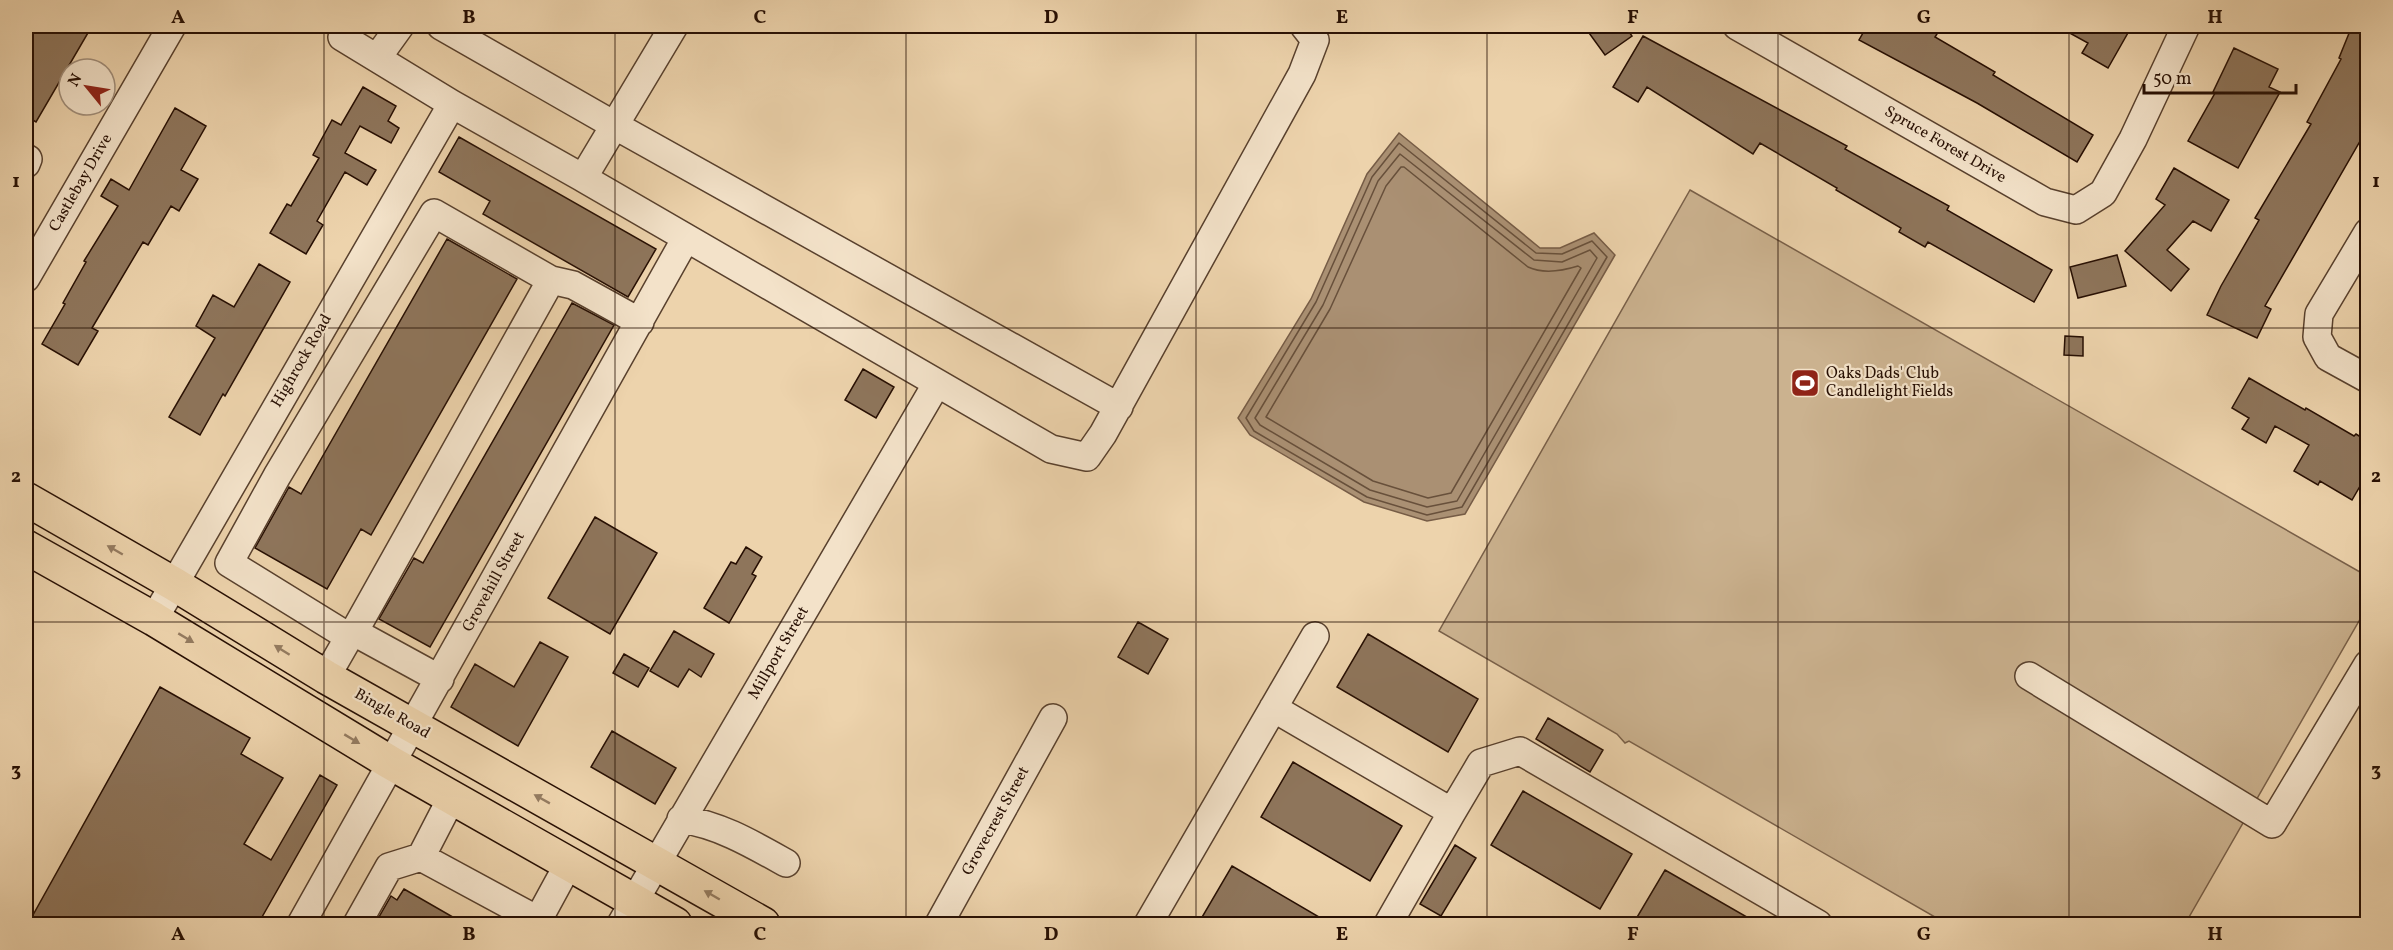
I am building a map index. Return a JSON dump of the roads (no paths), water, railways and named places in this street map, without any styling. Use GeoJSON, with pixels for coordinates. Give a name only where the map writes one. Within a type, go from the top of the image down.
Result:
{"type":"FeatureCollection","features":[{"type":"Feature","properties":{"kind":"main road","name":"Bingle Road"},"geometry":{"type":"LineString","coordinates":[[26,499],[174,584],[326,677],[763,924]]}},
{"type":"Feature","properties":{"kind":"main road"},"geometry":{"type":"LineString","coordinates":[[26,547],[154,619],[391,763],[569,863],[628,913],[675,924]]}},
{"type":"Feature","properties":{"kind":"street","name":"Castlebay Drive"},"geometry":{"type":"LineString","coordinates":[[26,278],[172,26]]}},
{"type":"Feature","properties":{"kind":"street"},"geometry":{"type":"LineString","coordinates":[[377,58],[400,26]]}},
{"type":"Feature","properties":{"kind":"street"},"geometry":{"type":"LineString","coordinates":[[441,26],[1119,407]]}},
{"type":"Feature","properties":{"kind":"street"},"geometry":{"type":"LineString","coordinates":[[583,178],[674,26]]}},
{"type":"Feature","properties":{"kind":"street"},"geometry":{"type":"LineString","coordinates":[[342,37],[452,104],[1052,449],[1087,457],[1119,407],[1302,74],[1315,40],[1304,26]]}},
{"type":"Feature","properties":{"kind":"street","name":"Spruce Forest Drive"},"geometry":{"type":"LineString","coordinates":[[1737,26],[2045,202],[2076,210],[2103,193],[2133,139],[2186,26]]}},
{"type":"Feature","properties":{"kind":"street","name":"Highrock Road"},"geometry":{"type":"LineString","coordinates":[[154,619],[452,104]]}},
{"type":"Feature","properties":{"kind":"street"},"geometry":{"type":"LineString","coordinates":[[26,158],[28,159],[26,164]]}},
{"type":"Feature","properties":{"kind":"street"},"geometry":{"type":"LineString","coordinates":[[398,197],[434,213],[551,280],[573,285],[640,322]]}},
{"type":"Feature","properties":{"kind":"street"},"geometry":{"type":"LineString","coordinates":[[434,213],[229,563],[352,635],[440,679]]}},
{"type":"Feature","properties":{"kind":"street"},"geometry":{"type":"LineString","coordinates":[[2367,232],[2319,314],[2317,337],[2328,357],[2367,379]]}},
{"type":"Feature","properties":{"kind":"street","name":"Grovehill Street"},"geometry":{"type":"LineString","coordinates":[[301,924],[686,237]]}},
{"type":"Feature","properties":{"kind":"street"},"geometry":{"type":"LineString","coordinates":[[326,677],[352,635],[551,280]]}},
{"type":"Feature","properties":{"kind":"street"},"geometry":{"type":"LineString","coordinates":[[315,339],[347,359]]}},
{"type":"Feature","properties":{"kind":"street","name":"Millport Street"},"geometry":{"type":"LineString","coordinates":[[628,913],[937,383]]}},
{"type":"Feature","properties":{"kind":"street"},"geometry":{"type":"LineString","coordinates":[[1148,924],[1315,636]]}},
{"type":"Feature","properties":{"kind":"street"},"geometry":{"type":"LineString","coordinates":[[2029,676],[2272,824],[2367,664]]}},
{"type":"Feature","properties":{"kind":"street"},"geometry":{"type":"LineString","coordinates":[[1273,708],[1452,812]]}},
{"type":"Feature","properties":{"kind":"street","name":"Grovecrest Street"},"geometry":{"type":"LineString","coordinates":[[939,924],[1053,717]]}},
{"type":"Feature","properties":{"kind":"street"},"geometry":{"type":"LineString","coordinates":[[1388,924],[1481,763],[1520,751],[1818,924]]}},
{"type":"Feature","properties":{"kind":"street"},"geometry":{"type":"LineString","coordinates":[[357,924],[389,867],[421,856],[452,797]]}},
{"type":"Feature","properties":{"kind":"street"},"geometry":{"type":"LineString","coordinates":[[681,819],[706,823],[724,830],[786,863]]}},
{"type":"Feature","properties":{"kind":"street"},"geometry":{"type":"LineString","coordinates":[[421,856],[541,922],[569,863]]}},
{"type":"Feature","properties":{"kind":"water"},"geometry":{"type":"Polygon","coordinates":[[[1399,133],[1540,248],[1560,248],[1594,233],[1615,255],[1465,514],[1427,521],[1364,502],[1250,435],[1238,418],[1311,299],[1367,174],[1399,133]]]}},
{"type":"Feature","properties":{"kind":"place","name":"Oaks Dads' Club Candlelight Fields"},"geometry":{"type":"Point","coordinates":[1805,383]}}]}
